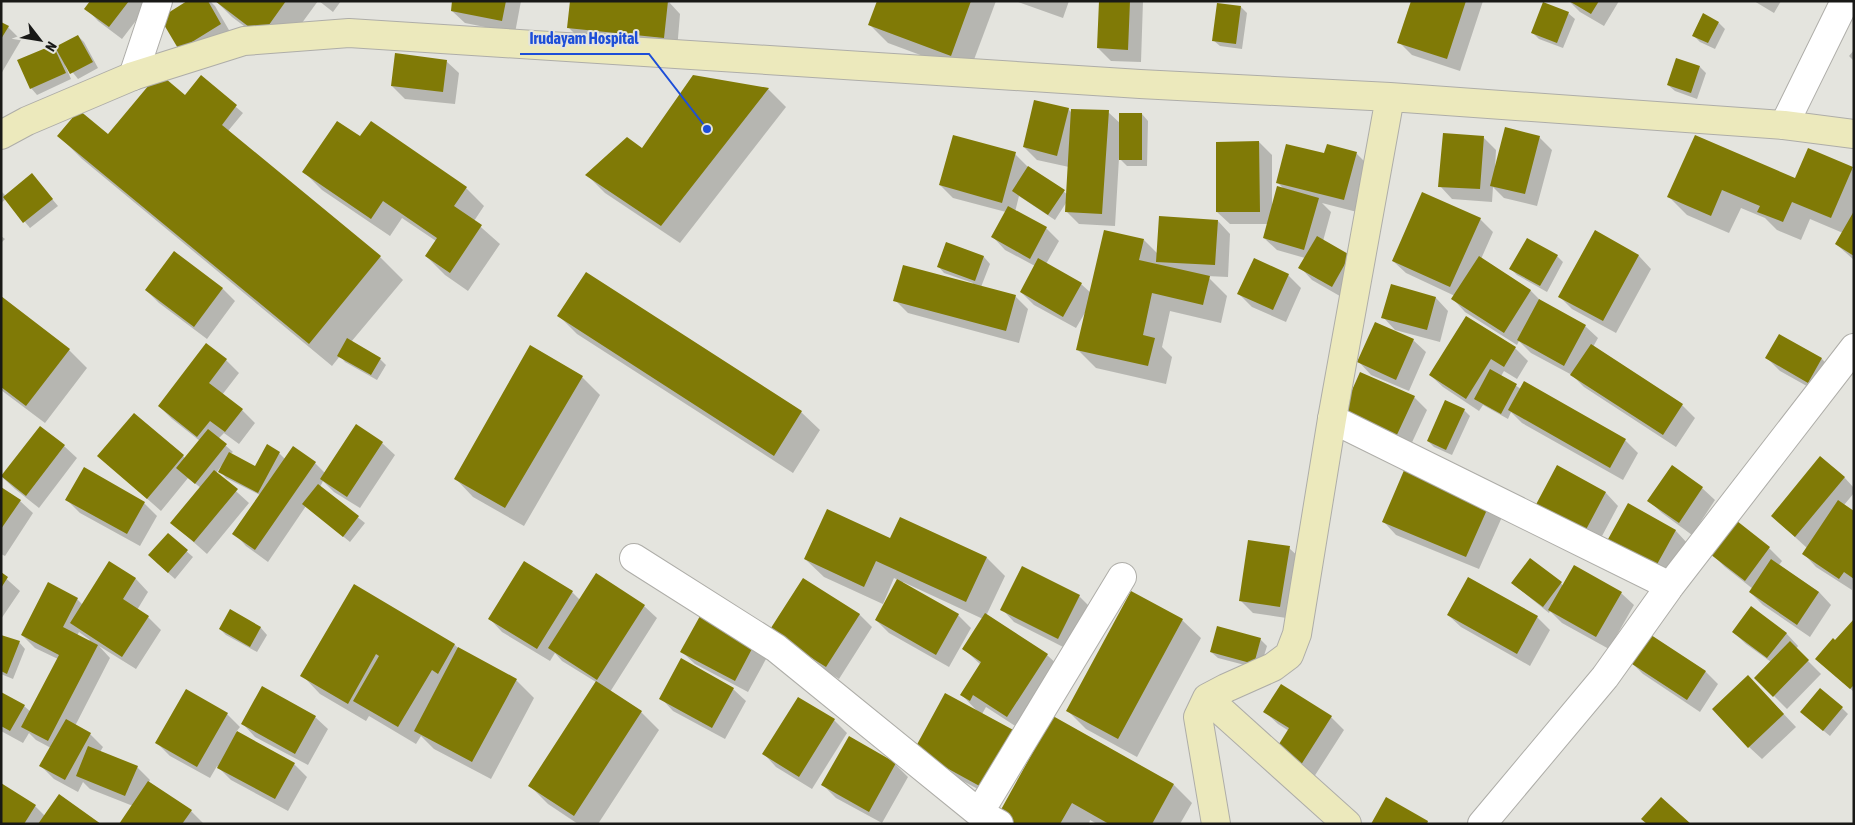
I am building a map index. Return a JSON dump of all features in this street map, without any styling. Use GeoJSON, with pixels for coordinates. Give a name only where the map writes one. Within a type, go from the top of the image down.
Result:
{"type":"FeatureCollection","features":[{"type":"Feature","properties":{"kind":"street"},"geometry":{"type":"LineString","coordinates":[[133,76],[158,1]]}},
{"type":"Feature","properties":{"kind":"street"},"geometry":{"type":"LineString","coordinates":[[1784,125],[1845,1]]}},
{"type":"Feature","properties":{"kind":"street"},"geometry":{"type":"LineString","coordinates":[[1,135],[26,121],[133,76],[244,41],[349,33],[1140,84],[1390,97],[1784,125],[1854,134]]}},
{"type":"Feature","properties":{"kind":"street"},"geometry":{"type":"LineString","coordinates":[[1216,824],[1198,717],[1207,698],[1272,667],[1289,655],[1297,634],[1332,420],[1390,97]]}},
{"type":"Feature","properties":{"kind":"street"},"geometry":{"type":"LineString","coordinates":[[1482,824],[1605,677],[1670,586],[1854,348]]}},
{"type":"Feature","properties":{"kind":"street"},"geometry":{"type":"LineString","coordinates":[[1332,420],[1670,586]]}},
{"type":"Feature","properties":{"kind":"street"},"geometry":{"type":"LineString","coordinates":[[634,558],[776,648],[989,818],[1122,577]]}},
{"type":"Feature","properties":{"kind":"street"},"geometry":{"type":"LineString","coordinates":[[1207,698],[1347,824]]}},
{"type":"Feature","properties":{"kind":"building"},"geometry":{"type":"Polygon","coordinates":[[[90,1],[129,1],[109,27],[84,9],[90,1]]]}},
{"type":"Feature","properties":{"kind":"building"},"geometry":{"type":"Polygon","coordinates":[[[187,1],[208,1],[221,24],[179,50],[160,18],[187,1]]]}},
{"type":"Feature","properties":{"kind":"building"},"geometry":{"type":"Polygon","coordinates":[[[215,1],[286,1],[261,36],[215,1]]]}},
{"type":"Feature","properties":{"kind":"building"},"geometry":{"type":"Polygon","coordinates":[[[452,1],[506,1],[502,21],[451,11],[452,1]]]}},
{"type":"Feature","properties":{"kind":"building"},"geometry":{"type":"Polygon","coordinates":[[[570,1],[668,1],[664,38],[567,28],[570,1]]]}},
{"type":"Feature","properties":{"kind":"building"},"geometry":{"type":"Polygon","coordinates":[[[877,1],[971,1],[951,56],[868,25],[877,1]]]}},
{"type":"Feature","properties":{"kind":"building"},"geometry":{"type":"Polygon","coordinates":[[[1099,1],[1130,1],[1128,50],[1097,48],[1099,1]]]}},
{"type":"Feature","properties":{"kind":"building"},"geometry":{"type":"Polygon","coordinates":[[[1411,1],[1466,1],[1447,59],[1397,43],[1411,1]]]}},
{"type":"Feature","properties":{"kind":"building"},"geometry":{"type":"Polygon","coordinates":[[[1569,1],[1599,1],[1591,14],[1569,1]]]}},
{"type":"Feature","properties":{"kind":"building"},"geometry":{"type":"Polygon","coordinates":[[[1543,2],[1569,12],[1557,43],[1531,33],[1543,2]]]}},
{"type":"Feature","properties":{"kind":"building"},"geometry":{"type":"Polygon","coordinates":[[[1217,3],[1241,6],[1236,44],[1212,41],[1217,3]]]}},
{"type":"Feature","properties":{"kind":"building"},"geometry":{"type":"Polygon","coordinates":[[[1703,13],[1719,22],[1708,43],[1692,36],[1703,13]]]}},
{"type":"Feature","properties":{"kind":"building"},"geometry":{"type":"Polygon","coordinates":[[[1,22],[9,26],[1,39],[1,22]]]}},
{"type":"Feature","properties":{"kind":"building"},"geometry":{"type":"Polygon","coordinates":[[[78,35],[93,62],[70,74],[55,47],[78,35]]]}},
{"type":"Feature","properties":{"kind":"building"},"geometry":{"type":"Polygon","coordinates":[[[53,45],[66,73],[30,89],[17,60],[53,45]]]}},
{"type":"Feature","properties":{"kind":"building"},"geometry":{"type":"Polygon","coordinates":[[[395,53],[447,60],[443,92],[391,86],[395,53]]]}},
{"type":"Feature","properties":{"kind":"building"},"geometry":{"type":"Polygon","coordinates":[[[1676,58],[1700,66],[1691,93],[1667,85],[1676,58]]]}},
{"type":"Feature","properties":{"kind":"building"},"geometry":{"type":"Polygon","coordinates":[[[159,73],[185,95],[201,75],[237,105],[222,125],[381,256],[309,344],[57,136],[79,110],[108,134],[159,73]]]}},
{"type":"Feature","properties":{"kind":"building"},"geometry":{"type":"Polygon","coordinates":[[[693,75],[769,88],[661,226],[585,175],[627,137],[642,148],[693,75]]]}},
{"type":"Feature","properties":{"kind":"building"},"geometry":{"type":"Polygon","coordinates":[[[1034,100],[1069,108],[1057,156],[1023,147],[1034,100]]]}},
{"type":"Feature","properties":{"kind":"building"},"geometry":{"type":"Polygon","coordinates":[[[1071,109],[1109,110],[1102,214],[1065,212],[1071,109]]]}},
{"type":"Feature","properties":{"kind":"building"},"geometry":{"type":"Polygon","coordinates":[[[1119,113],[1142,113],[1142,160],[1119,160],[1119,113]]]}},
{"type":"Feature","properties":{"kind":"building"},"geometry":{"type":"Polygon","coordinates":[[[337,121],[360,136],[371,121],[467,187],[454,206],[482,225],[450,273],[425,256],[437,238],[383,201],[371,219],[302,172],[337,121]]]}},
{"type":"Feature","properties":{"kind":"building"},"geometry":{"type":"Polygon","coordinates":[[[1505,127],[1540,136],[1525,194],[1490,186],[1505,127]]]}},
{"type":"Feature","properties":{"kind":"building"},"geometry":{"type":"Polygon","coordinates":[[[1443,133],[1484,136],[1480,189],[1438,187],[1443,133]]]}},
{"type":"Feature","properties":{"kind":"building"},"geometry":{"type":"Polygon","coordinates":[[[953,135],[1016,152],[1002,203],[939,185],[953,135]]]}},
{"type":"Feature","properties":{"kind":"building"},"geometry":{"type":"Polygon","coordinates":[[[1695,135],[1795,178],[1808,148],[1853,167],[1831,218],[1792,202],[1783,222],[1757,212],[1760,206],[1722,190],[1711,216],[1667,197],[1695,135]]]}},
{"type":"Feature","properties":{"kind":"building"},"geometry":{"type":"Polygon","coordinates":[[[1259,141],[1260,212],[1216,212],[1216,142],[1259,141]]]}},
{"type":"Feature","properties":{"kind":"building"},"geometry":{"type":"Polygon","coordinates":[[[1286,144],[1324,153],[1327,144],[1357,152],[1344,200],[1276,183],[1286,144]]]}},
{"type":"Feature","properties":{"kind":"building"},"geometry":{"type":"Polygon","coordinates":[[[1028,166],[1065,190],[1048,215],[1012,191],[1028,166]]]}},
{"type":"Feature","properties":{"kind":"building"},"geometry":{"type":"Polygon","coordinates":[[[32,173],[53,199],[23,223],[3,197],[32,173]]]}},
{"type":"Feature","properties":{"kind":"building"},"geometry":{"type":"Polygon","coordinates":[[[1277,186],[1319,198],[1304,250],[1263,238],[1277,186]]]}},
{"type":"Feature","properties":{"kind":"building"},"geometry":{"type":"Polygon","coordinates":[[[1422,192],[1481,218],[1450,287],[1392,261],[1422,192]]]}},
{"type":"Feature","properties":{"kind":"building"},"geometry":{"type":"Polygon","coordinates":[[[1008,206],[1047,227],[1030,259],[991,237],[1008,206]]]}},
{"type":"Feature","properties":{"kind":"building"},"geometry":{"type":"Polygon","coordinates":[[[1854,211],[1854,256],[1835,244],[1854,211]]]}},
{"type":"Feature","properties":{"kind":"building"},"geometry":{"type":"Polygon","coordinates":[[[1159,216],[1218,220],[1215,265],[1156,262],[1159,216]]]}},
{"type":"Feature","properties":{"kind":"building"},"geometry":{"type":"Polygon","coordinates":[[[1104,230],[1144,239],[1139,260],[1210,276],[1203,305],[1152,293],[1143,335],[1155,338],[1148,366],[1076,350],[1104,230]]]}},
{"type":"Feature","properties":{"kind":"building"},"geometry":{"type":"Polygon","coordinates":[[[1595,230],[1639,255],[1603,321],[1558,297],[1595,230]]]}},
{"type":"Feature","properties":{"kind":"building"},"geometry":{"type":"Polygon","coordinates":[[[1317,236],[1350,255],[1332,287],[1298,268],[1317,236]]]}},
{"type":"Feature","properties":{"kind":"building"},"geometry":{"type":"Polygon","coordinates":[[[1527,238],[1558,255],[1540,286],[1509,269],[1527,238]]]}},
{"type":"Feature","properties":{"kind":"building"},"geometry":{"type":"Polygon","coordinates":[[[946,242],[984,256],[975,281],[937,267],[946,242]]]}},
{"type":"Feature","properties":{"kind":"building"},"geometry":{"type":"Polygon","coordinates":[[[174,251],[223,288],[194,327],[145,290],[174,251]]]}},
{"type":"Feature","properties":{"kind":"building"},"geometry":{"type":"Polygon","coordinates":[[[1479,256],[1531,290],[1504,333],[1451,299],[1479,256]]]}},
{"type":"Feature","properties":{"kind":"building"},"geometry":{"type":"Polygon","coordinates":[[[1038,258],[1082,283],[1063,317],[1020,292],[1038,258]]]}},
{"type":"Feature","properties":{"kind":"building"},"geometry":{"type":"Polygon","coordinates":[[[1254,258],[1289,274],[1273,310],[1237,294],[1254,258]]]}},
{"type":"Feature","properties":{"kind":"building"},"geometry":{"type":"Polygon","coordinates":[[[903,265],[1016,295],[1006,331],[893,301],[903,265]]]}},
{"type":"Feature","properties":{"kind":"building"},"geometry":{"type":"Polygon","coordinates":[[[586,272],[802,411],[774,456],[557,316],[586,272]]]}},
{"type":"Feature","properties":{"kind":"building"},"geometry":{"type":"Polygon","coordinates":[[[1391,284],[1436,297],[1427,330],[1381,318],[1391,284]]]}},
{"type":"Feature","properties":{"kind":"building"},"geometry":{"type":"Polygon","coordinates":[[[1,296],[70,349],[26,406],[1,387],[1,296]]]}},
{"type":"Feature","properties":{"kind":"building"},"geometry":{"type":"Polygon","coordinates":[[[1539,299],[1586,325],[1564,366],[1517,340],[1539,299]]]}},
{"type":"Feature","properties":{"kind":"building"},"geometry":{"type":"Polygon","coordinates":[[[1466,316],[1516,347],[1504,367],[1491,359],[1466,399],[1429,375],[1466,316]]]}},
{"type":"Feature","properties":{"kind":"building"},"geometry":{"type":"Polygon","coordinates":[[[1375,322],[1414,339],[1396,380],[1357,362],[1375,322]]]}},
{"type":"Feature","properties":{"kind":"building"},"geometry":{"type":"Polygon","coordinates":[[[1779,334],[1822,358],[1808,383],[1765,358],[1779,334]]]}},
{"type":"Feature","properties":{"kind":"building"},"geometry":{"type":"Polygon","coordinates":[[[347,338],[381,358],[371,375],[337,356],[347,338]]]}},
{"type":"Feature","properties":{"kind":"building"},"geometry":{"type":"Polygon","coordinates":[[[206,343],[227,359],[209,383],[243,409],[225,432],[210,421],[197,437],[158,406],[206,343]]]}},
{"type":"Feature","properties":{"kind":"building"},"geometry":{"type":"Polygon","coordinates":[[[1591,344],[1683,404],[1663,435],[1570,375],[1591,344]]]}},
{"type":"Feature","properties":{"kind":"building"},"geometry":{"type":"Polygon","coordinates":[[[530,345],[583,376],[505,508],[454,479],[530,345]]]}},
{"type":"Feature","properties":{"kind":"building"},"geometry":{"type":"Polygon","coordinates":[[[1490,369],[1517,384],[1501,414],[1474,399],[1490,369]]]}},
{"type":"Feature","properties":{"kind":"building"},"geometry":{"type":"Polygon","coordinates":[[[1360,372],[1415,396],[1395,439],[1341,415],[1360,372]]]}},
{"type":"Feature","properties":{"kind":"building"},"geometry":{"type":"Polygon","coordinates":[[[1524,381],[1626,439],[1610,468],[1508,410],[1524,381]]]}},
{"type":"Feature","properties":{"kind":"building"},"geometry":{"type":"Polygon","coordinates":[[[1445,400],[1465,409],[1446,450],[1427,441],[1445,400]]]}},
{"type":"Feature","properties":{"kind":"building"},"geometry":{"type":"Polygon","coordinates":[[[134,413],[184,455],[147,499],[97,456],[134,413]]]}},
{"type":"Feature","properties":{"kind":"building"},"geometry":{"type":"Polygon","coordinates":[[[356,424],[383,442],[347,497],[320,479],[356,424]]]}},
{"type":"Feature","properties":{"kind":"building"},"geometry":{"type":"Polygon","coordinates":[[[40,426],[65,445],[26,496],[1,476],[40,426]]]}},
{"type":"Feature","properties":{"kind":"building"},"geometry":{"type":"Polygon","coordinates":[[[208,429],[227,444],[195,484],[176,468],[208,429]]]}},
{"type":"Feature","properties":{"kind":"building"},"geometry":{"type":"Polygon","coordinates":[[[267,444],[280,452],[258,493],[218,472],[229,452],[255,466],[267,444]]]}},
{"type":"Feature","properties":{"kind":"building"},"geometry":{"type":"Polygon","coordinates":[[[293,446],[316,462],[255,550],[232,534],[293,446]]]}},
{"type":"Feature","properties":{"kind":"building"},"geometry":{"type":"Polygon","coordinates":[[[1820,456],[1845,477],[1795,537],[1771,516],[1820,456]]]}},
{"type":"Feature","properties":{"kind":"building"},"geometry":{"type":"Polygon","coordinates":[[[1557,465],[1606,492],[1581,539],[1532,512],[1557,465]]]}},
{"type":"Feature","properties":{"kind":"building"},"geometry":{"type":"Polygon","coordinates":[[[1672,465],[1703,487],[1679,523],[1647,501],[1672,465]]]}},
{"type":"Feature","properties":{"kind":"building"},"geometry":{"type":"Polygon","coordinates":[[[84,467],[145,502],[127,534],[65,500],[84,467]]]}},
{"type":"Feature","properties":{"kind":"building"},"geometry":{"type":"Polygon","coordinates":[[[1405,468],[1490,503],[1466,557],[1382,522],[1405,468]]]}},
{"type":"Feature","properties":{"kind":"building"},"geometry":{"type":"Polygon","coordinates":[[[214,470],[238,489],[194,542],[170,523],[214,470]]]}},
{"type":"Feature","properties":{"kind":"building"},"geometry":{"type":"Polygon","coordinates":[[[318,484],[359,516],[343,537],[302,504],[318,484]]]}},
{"type":"Feature","properties":{"kind":"building"},"geometry":{"type":"Polygon","coordinates":[[[1,487],[21,500],[1,529],[1,487]]]}},
{"type":"Feature","properties":{"kind":"building"},"geometry":{"type":"Polygon","coordinates":[[[1838,500],[1854,511],[1854,579],[1844,572],[1839,579],[1802,554],[1838,500]]]}},
{"type":"Feature","properties":{"kind":"building"},"geometry":{"type":"Polygon","coordinates":[[[1628,503],[1676,530],[1655,568],[1607,541],[1628,503]]]}},
{"type":"Feature","properties":{"kind":"building"},"geometry":{"type":"Polygon","coordinates":[[[827,509],[890,538],[900,517],[987,557],[966,602],[876,561],[864,587],[804,559],[827,509]]]}},
{"type":"Feature","properties":{"kind":"building"},"geometry":{"type":"Polygon","coordinates":[[[1737,521],[1770,547],[1745,581],[1710,554],[1737,521]]]}},
{"type":"Feature","properties":{"kind":"building"},"geometry":{"type":"Polygon","coordinates":[[[168,533],[188,550],[168,573],[148,555],[168,533]]]}},
{"type":"Feature","properties":{"kind":"building"},"geometry":{"type":"Polygon","coordinates":[[[1248,540],[1290,546],[1280,607],[1239,601],[1248,540]]]}},
{"type":"Feature","properties":{"kind":"building"},"geometry":{"type":"Polygon","coordinates":[[[1530,558],[1562,582],[1543,607],[1511,583],[1530,558]]]}},
{"type":"Feature","properties":{"kind":"building"},"geometry":{"type":"Polygon","coordinates":[[[1771,559],[1819,592],[1797,625],[1749,592],[1771,559]]]}},
{"type":"Feature","properties":{"kind":"building"},"geometry":{"type":"Polygon","coordinates":[[[109,561],[136,578],[123,599],[149,616],[122,657],[70,623],[109,561]]]}},
{"type":"Feature","properties":{"kind":"building"},"geometry":{"type":"Polygon","coordinates":[[[524,561],[573,591],[537,649],[488,619],[524,561]]]}},
{"type":"Feature","properties":{"kind":"building"},"geometry":{"type":"Polygon","coordinates":[[[1574,565],[1622,592],[1596,637],[1548,610],[1574,565]]]}},
{"type":"Feature","properties":{"kind":"building"},"geometry":{"type":"Polygon","coordinates":[[[1022,566],[1080,595],[1058,639],[1000,610],[1022,566]]]}},
{"type":"Feature","properties":{"kind":"building"},"geometry":{"type":"Polygon","coordinates":[[[1,572],[8,577],[1,588],[1,572]]]}},
{"type":"Feature","properties":{"kind":"building"},"geometry":{"type":"Polygon","coordinates":[[[596,573],[645,605],[597,680],[548,648],[596,573]]]}},
{"type":"Feature","properties":{"kind":"building"},"geometry":{"type":"Polygon","coordinates":[[[1468,577],[1538,616],[1517,654],[1447,615],[1468,577]]]}},
{"type":"Feature","properties":{"kind":"building"},"geometry":{"type":"Polygon","coordinates":[[[803,578],[860,614],[826,667],[769,631],[803,578]]]}},
{"type":"Feature","properties":{"kind":"building"},"geometry":{"type":"Polygon","coordinates":[[[897,579],[959,614],[936,655],[875,620],[897,579]]]}},
{"type":"Feature","properties":{"kind":"building"},"geometry":{"type":"Polygon","coordinates":[[[48,582],[78,598],[63,627],[98,645],[48,741],[21,727],[59,655],[21,635],[48,582]]]}},
{"type":"Feature","properties":{"kind":"building"},"geometry":{"type":"Polygon","coordinates":[[[354,584],[455,644],[438,674],[432,670],[398,727],[353,701],[379,656],[376,654],[348,704],[300,676],[354,584]]]}},
{"type":"Feature","properties":{"kind":"building"},"geometry":{"type":"Polygon","coordinates":[[[1131,591],[1183,619],[1118,739],[1066,711],[1131,591]]]}},
{"type":"Feature","properties":{"kind":"building"},"geometry":{"type":"Polygon","coordinates":[[[1751,606],[1787,633],[1767,658],[1732,632],[1751,606]]]}},
{"type":"Feature","properties":{"kind":"building"},"geometry":{"type":"Polygon","coordinates":[[[230,609],[261,627],[250,647],[219,629],[230,609]]]}},
{"type":"Feature","properties":{"kind":"building"},"geometry":{"type":"Polygon","coordinates":[[[985,613],[1048,654],[1007,717],[973,695],[970,701],[960,695],[981,662],[962,649],[985,613]]]}},
{"type":"Feature","properties":{"kind":"building"},"geometry":{"type":"Polygon","coordinates":[[[700,616],[754,645],[735,681],[680,652],[700,616]]]}},
{"type":"Feature","properties":{"kind":"building"},"geometry":{"type":"Polygon","coordinates":[[[1854,619],[1854,685],[1850,689],[1815,659],[1833,638],[1835,640],[1854,619]]]}},
{"type":"Feature","properties":{"kind":"building"},"geometry":{"type":"Polygon","coordinates":[[[1217,626],[1261,638],[1254,664],[1210,652],[1217,626]]]}},
{"type":"Feature","properties":{"kind":"building"},"geometry":{"type":"Polygon","coordinates":[[[1648,633],[1706,671],[1687,700],[1629,662],[1648,633]]]}},
{"type":"Feature","properties":{"kind":"building"},"geometry":{"type":"Polygon","coordinates":[[[1,635],[20,641],[7,674],[1,671],[1,635]]]}},
{"type":"Feature","properties":{"kind":"building"},"geometry":{"type":"Polygon","coordinates":[[[1790,641],[1809,660],[1773,697],[1754,678],[1790,641]]]}},
{"type":"Feature","properties":{"kind":"building"},"geometry":{"type":"Polygon","coordinates":[[[458,647],[517,679],[472,762],[414,731],[458,647]]]}},
{"type":"Feature","properties":{"kind":"building"},"geometry":{"type":"Polygon","coordinates":[[[681,658],[734,688],[712,728],[659,699],[681,658]]]}},
{"type":"Feature","properties":{"kind":"building"},"geometry":{"type":"Polygon","coordinates":[[[1748,675],[1784,714],[1748,748],[1712,709],[1748,675]]]}},
{"type":"Feature","properties":{"kind":"building"},"geometry":{"type":"Polygon","coordinates":[[[596,681],[642,711],[574,816],[528,786],[596,681]]]}},
{"type":"Feature","properties":{"kind":"building"},"geometry":{"type":"Polygon","coordinates":[[[1281,684],[1332,716],[1299,768],[1274,752],[1289,728],[1263,712],[1281,684]]]}},
{"type":"Feature","properties":{"kind":"building"},"geometry":{"type":"Polygon","coordinates":[[[262,686],[316,716],[295,754],[241,724],[262,686]]]}},
{"type":"Feature","properties":{"kind":"building"},"geometry":{"type":"Polygon","coordinates":[[[1820,688],[1843,707],[1823,731],[1800,712],[1820,688]]]}},
{"type":"Feature","properties":{"kind":"building"},"geometry":{"type":"Polygon","coordinates":[[[186,689],[228,713],[197,767],[155,743],[186,689]]]}},
{"type":"Feature","properties":{"kind":"building"},"geometry":{"type":"Polygon","coordinates":[[[1,692],[25,705],[10,731],[1,726],[1,692]]]}},
{"type":"Feature","properties":{"kind":"building"},"geometry":{"type":"Polygon","coordinates":[[[945,693],[1017,732],[985,789],[914,750],[945,693]]]}},
{"type":"Feature","properties":{"kind":"building"},"geometry":{"type":"Polygon","coordinates":[[[798,697],[835,719],[799,777],[762,754],[798,697]]]}},
{"type":"Feature","properties":{"kind":"building"},"geometry":{"type":"Polygon","coordinates":[[[1053,716],[1174,784],[1152,824],[1109,824],[1072,803],[1060,824],[1013,824],[998,815],[1053,716]]]}},
{"type":"Feature","properties":{"kind":"building"},"geometry":{"type":"Polygon","coordinates":[[[66,719],[91,733],[65,780],[39,766],[66,719]]]}},
{"type":"Feature","properties":{"kind":"building"},"geometry":{"type":"Polygon","coordinates":[[[237,731],[295,763],[275,799],[217,768],[237,731]]]}},
{"type":"Feature","properties":{"kind":"building"},"geometry":{"type":"Polygon","coordinates":[[[849,736],[896,763],[869,812],[821,785],[849,736]]]}},
{"type":"Feature","properties":{"kind":"building"},"geometry":{"type":"Polygon","coordinates":[[[88,746],[138,766],[125,796],[76,776],[88,746]]]}},
{"type":"Feature","properties":{"kind":"building"},"geometry":{"type":"Polygon","coordinates":[[[148,781],[192,810],[182,824],[119,824],[148,781]]]}},
{"type":"Feature","properties":{"kind":"building"},"geometry":{"type":"Polygon","coordinates":[[[1,783],[36,805],[24,824],[1,824],[1,783]]]}},
{"type":"Feature","properties":{"kind":"building"},"geometry":{"type":"Polygon","coordinates":[[[59,794],[101,824],[38,824],[59,794]]]}},
{"type":"Feature","properties":{"kind":"building"},"geometry":{"type":"Polygon","coordinates":[[[1386,797],[1428,821],[1427,824],[1371,824],[1386,797]]]}},
{"type":"Feature","properties":{"kind":"building"},"geometry":{"type":"Polygon","coordinates":[[[1661,797],[1691,824],[1647,824],[1641,819],[1661,797]]]}},
{"type":"Feature","properties":{"kind":"place","name":"Irudayam Hospital"},"geometry":{"type":"Point","coordinates":[707,129]}}]}
